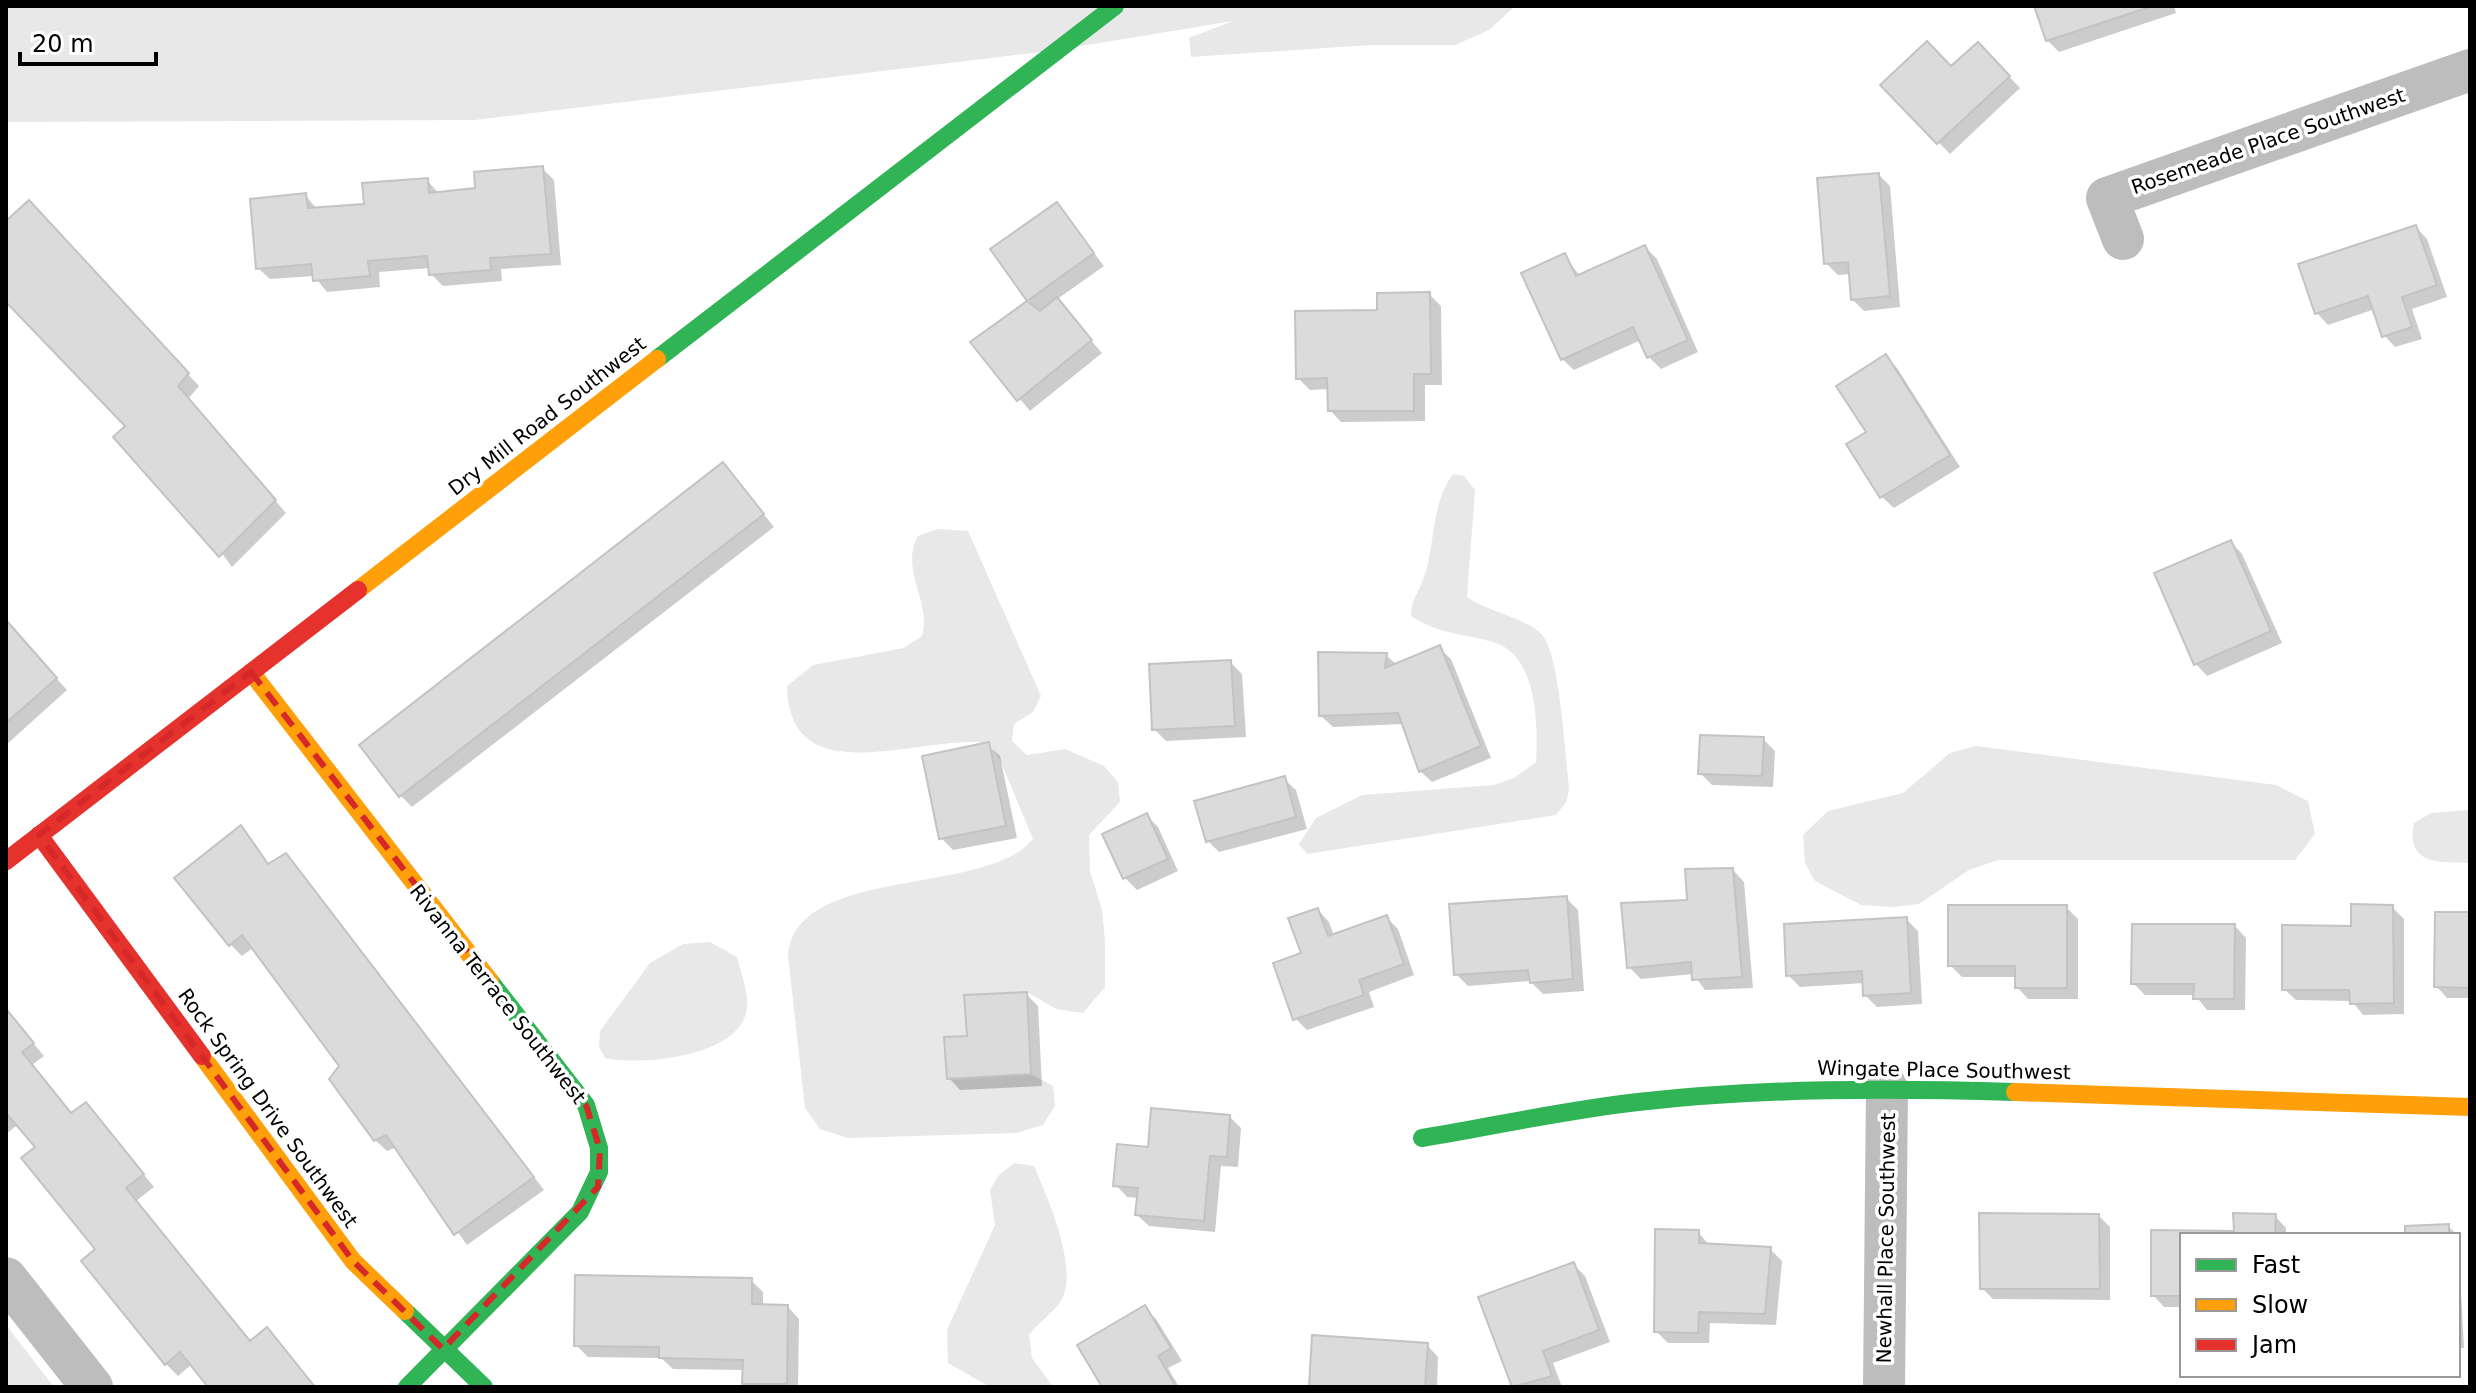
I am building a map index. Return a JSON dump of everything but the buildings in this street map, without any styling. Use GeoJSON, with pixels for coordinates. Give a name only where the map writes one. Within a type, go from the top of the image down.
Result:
{"type":"FeatureCollection","features":[{"type":"Feature","properties":{"kind":"street","name":"Dry Mill Road Southwest"},"geometry":{"type":"LineString","coordinates":[[6,861],[1115,6]]}},
{"type":"Feature","properties":{"kind":"street","name":"Rosemeade Place Southwest"},"geometry":{"type":"LineString","coordinates":[[2123,239],[2107,198],[2470,70]]}},
{"type":"Feature","properties":{"kind":"street","name":"Rivanna Terrace Southwest"},"geometry":{"type":"LineString","coordinates":[[251,672],[586,1105],[600,1150],[598,1187],[580,1212],[407,1387]]}},
{"type":"Feature","properties":{"kind":"street","name":"Rock Spring Drive Southwest"},"geometry":{"type":"LineString","coordinates":[[39,835],[353,1261],[484,1387]]}},
{"type":"Feature","properties":{"kind":"street","name":"Wingate Place Southwest"},"geometry":{"type":"LineString","coordinates":[[1422,1138],[1635,1102],[1760,1091],[1887,1088],[2470,1107]]}},
{"type":"Feature","properties":{"kind":"street","name":"Newhall Place Southwest"},"geometry":{"type":"LineString","coordinates":[[1884,1387],[1887,1088]]}},
{"type":"Feature","properties":{"kind":"street"},"geometry":{"type":"LineString","coordinates":[[6,1278],[92,1387]]}},
{"type":"Feature","properties":{"kind":"highlighted area"},"geometry":{"type":"Polygon","coordinates":[[[251,672],[586,1105],[600,1150],[598,1187],[443,1349],[353,1261],[39,835],[251,672]]]}},
{"type":"Feature","properties":{"kind":"shaded area"},"geometry":{"type":"Polygon","coordinates":[[[6,6],[1515,6],[1489,30],[1455,45],[1371,45],[1191,57],[1189,38],[1233,21],[1057,50],[475,120],[6,122],[6,6]]]}},
{"type":"Feature","properties":{"kind":"shaded area"},"geometry":{"type":"Polygon","coordinates":[[[1453,474],[1464,476],[1475,490],[1467,597],[1529,625],[1543,636],[1549,647],[1561,708],[1569,787],[1567,801],[1556,815],[1307,854],[1299,844],[1316,818],[1362,795],[1494,785],[1514,778],[1536,762],[1532,693],[1519,661],[1508,649],[1493,642],[1442,630],[1411,616],[1413,601],[1427,567],[1440,499],[1453,474]]]}},
{"type":"Feature","properties":{"kind":"shaded area"},"geometry":{"type":"Polygon","coordinates":[[[938,529],[968,531],[1041,696],[1033,712],[1014,724],[1012,741],[1027,755],[1065,749],[1104,766],[1118,782],[1120,802],[1089,835],[1090,871],[1102,910],[1105,987],[1083,1013],[1056,1009],[1027,992],[965,995],[967,1036],[944,1037],[947,1079],[1031,1074],[1053,1086],[1055,1106],[1043,1125],[1016,1133],[848,1138],[820,1129],[805,1108],[788,956],[799,927],[822,907],[856,894],[975,869],[1009,857],[1033,839],[1000,760],[989,743],[961,742],[863,752],[834,750],[810,740],[793,720],[787,686],[813,665],[904,648],[922,636],[923,610],[912,561],[913,549],[918,536],[938,529]]]}},
{"type":"Feature","properties":{"kind":"shaded area"},"geometry":{"type":"Polygon","coordinates":[[[1976,746],[2276,785],[2308,801],[2315,834],[2295,860],[1998,860],[1969,870],[1919,904],[1893,907],[1861,905],[1815,881],[1805,863],[1803,835],[1828,811],[1903,793],[1950,753],[1976,746]]]}},
{"type":"Feature","properties":{"kind":"shaded area"},"geometry":{"type":"Polygon","coordinates":[[[2470,810],[2470,863],[2436,861],[2420,854],[2413,837],[2414,823],[2431,813],[2470,810]]]}},
{"type":"Feature","properties":{"kind":"shaded area"},"geometry":{"type":"Polygon","coordinates":[[[710,942],[737,957],[747,1001],[741,1024],[728,1037],[688,1054],[665,1059],[605,1058],[599,1047],[600,1031],[650,963],[683,944],[710,942]]]}},
{"type":"Feature","properties":{"kind":"shaded area"},"geometry":{"type":"Polygon","coordinates":[[[1014,1163],[1034,1166],[1054,1215],[1065,1255],[1065,1291],[1059,1304],[1029,1335],[1032,1358],[1053,1387],[990,1387],[948,1363],[947,1330],[995,1225],[990,1190],[998,1176],[1014,1163]]]}},
{"type":"Feature","properties":{"kind":"shaded area"},"geometry":{"type":"Polygon","coordinates":[[[6,1325],[54,1387],[6,1387],[6,1325]]]}},
{"type":"Feature","properties":{"kind":"traffic: fast"},"geometry":{"type":"LineString","coordinates":[[657,359],[1115,6]]}},
{"type":"Feature","properties":{"kind":"traffic: fast"},"geometry":{"type":"LineString","coordinates":[[407,1387],[580,1212],[599,1172],[599,1148],[586,1105],[490,981]]}},
{"type":"Feature","properties":{"kind":"traffic: fast"},"geometry":{"type":"LineString","coordinates":[[1422,1138],[1584,1109],[1685,1097],[1826,1090],[2015,1092]]}},
{"type":"Feature","properties":{"kind":"traffic: fast"},"geometry":{"type":"LineString","coordinates":[[405,1311],[484,1387]]}},
{"type":"Feature","properties":{"kind":"traffic: slow"},"geometry":{"type":"LineString","coordinates":[[358,590],[657,359]]}},
{"type":"Feature","properties":{"kind":"traffic: slow"},"geometry":{"type":"LineString","coordinates":[[251,672],[490,981]]}},
{"type":"Feature","properties":{"kind":"traffic: slow"},"geometry":{"type":"LineString","coordinates":[[202,1056],[353,1261],[405,1311]]}},
{"type":"Feature","properties":{"kind":"traffic: slow"},"geometry":{"type":"LineString","coordinates":[[2015,1092],[2470,1107]]}},
{"type":"Feature","properties":{"kind":"traffic: jam"},"geometry":{"type":"LineString","coordinates":[[6,861],[358,590]]}},
{"type":"Feature","properties":{"kind":"traffic: jam"},"geometry":{"type":"LineString","coordinates":[[39,835],[202,1056]]}}]}
